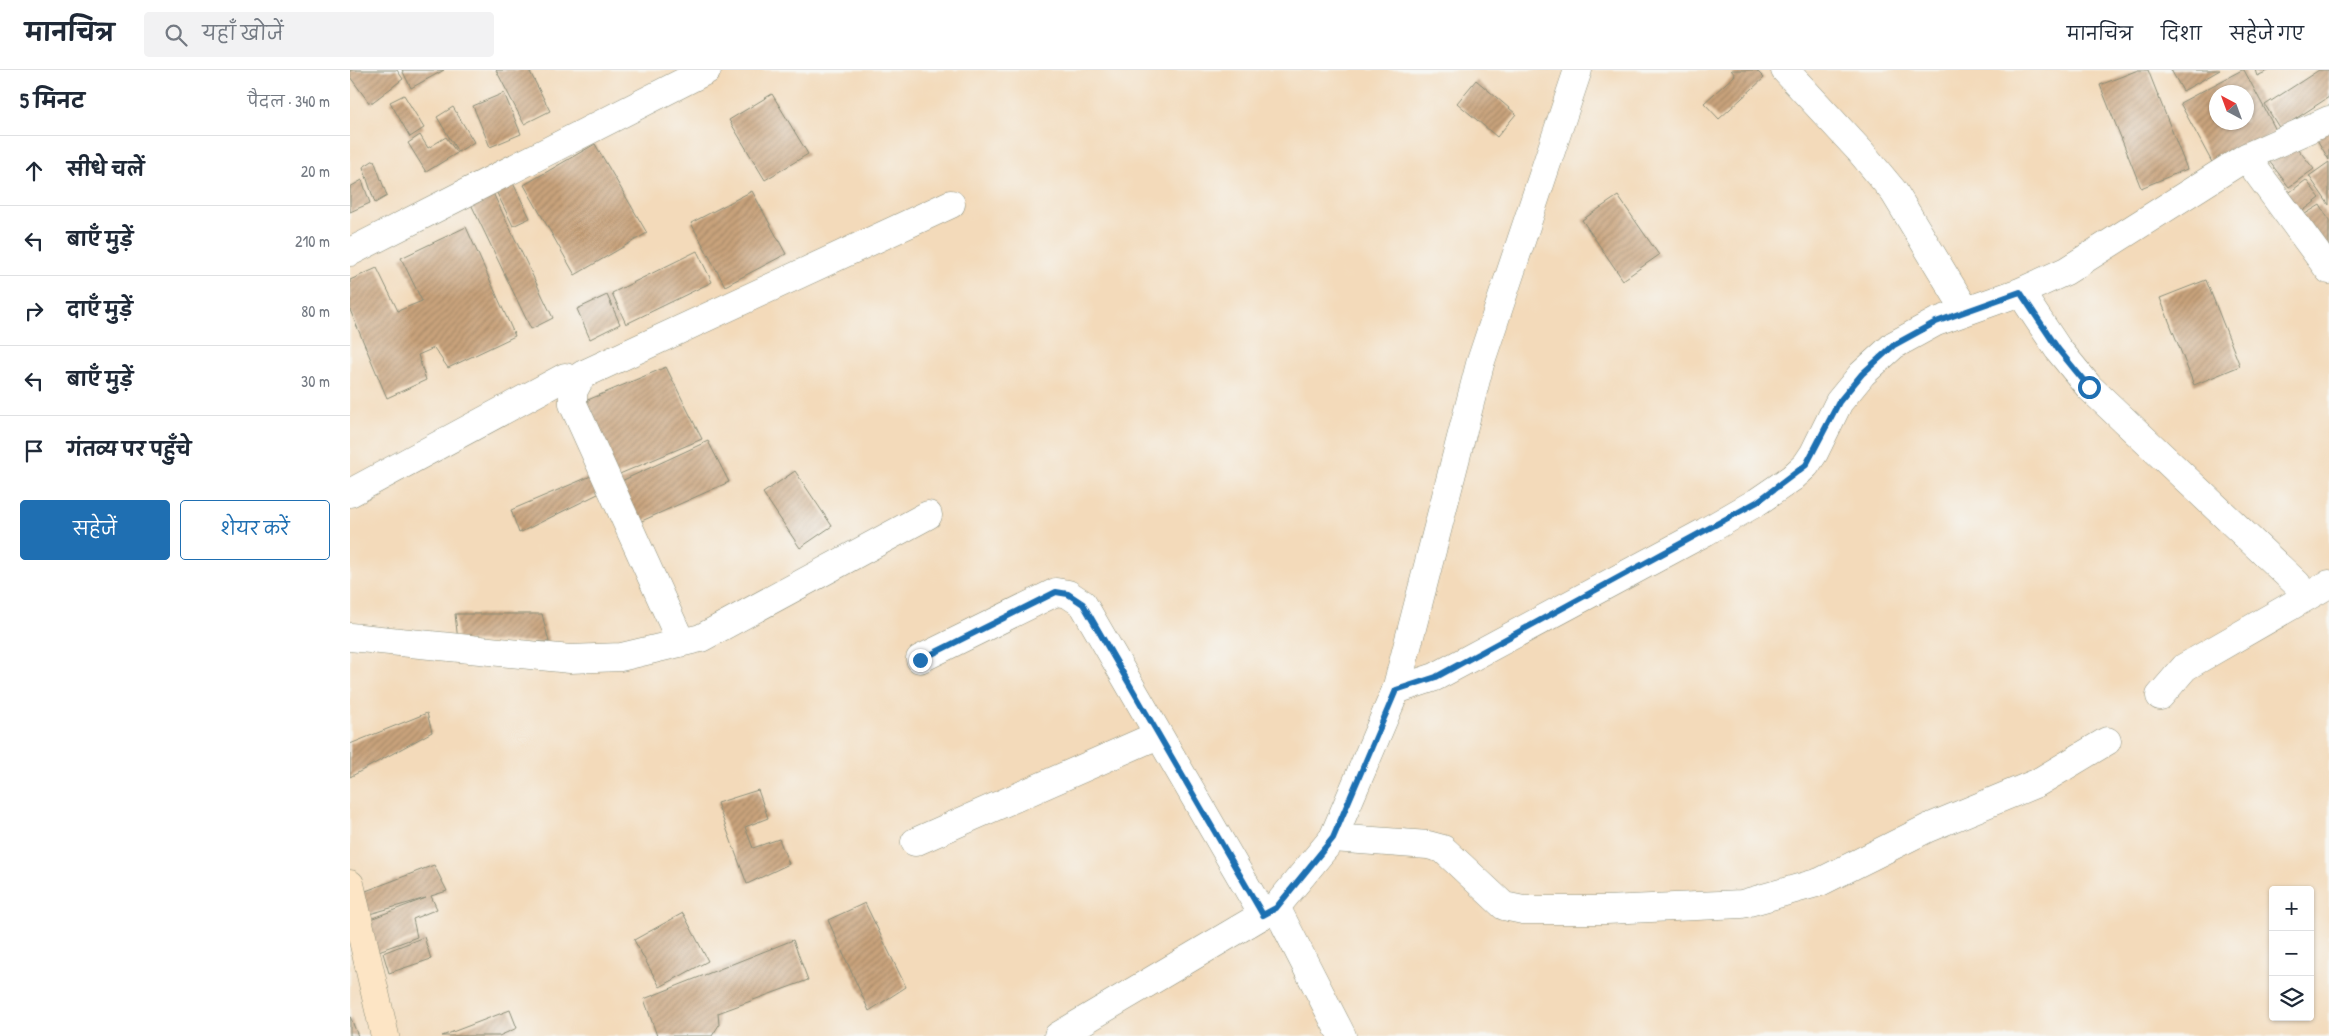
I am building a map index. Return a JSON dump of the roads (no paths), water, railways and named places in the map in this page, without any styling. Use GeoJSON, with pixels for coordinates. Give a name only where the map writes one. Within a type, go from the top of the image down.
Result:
{"type":"FeatureCollection","features":[{"type":"Feature","properties":{"kind":"main road"},"geometry":{"type":"LineString","coordinates":[[350,884],[385,1036]]}},
{"type":"Feature","properties":{"kind":"street"},"geometry":{"type":"LineString","coordinates":[[350,252],[707,70]]}},
{"type":"Feature","properties":{"kind":"street"},"geometry":{"type":"LineString","coordinates":[[1058,1036],[1269,911],[1333,838],[1396,690],[1480,364],[1578,70]]}},
{"type":"Feature","properties":{"kind":"street"},"geometry":{"type":"LineString","coordinates":[[1785,70],[1860,151],[1894,192],[1966,311]]}},
{"type":"Feature","properties":{"kind":"street"},"geometry":{"type":"LineString","coordinates":[[1396,690],[1436,677],[1757,502],[1806,465],[1839,402],[1862,374],[1894,345],[1936,322],[2020,292],[2066,270],[2246,157],[2329,120]]}},
{"type":"Feature","properties":{"kind":"street"},"geometry":{"type":"LineString","coordinates":[[2246,157],[2329,270]]}},
{"type":"Feature","properties":{"kind":"street"},"geometry":{"type":"LineString","coordinates":[[681,642],[573,404],[573,392],[582,375],[951,204]]}},
{"type":"Feature","properties":{"kind":"street"},"geometry":{"type":"LineString","coordinates":[[2020,292],[2058,349],[2089,387],[2297,584]]}},
{"type":"Feature","properties":{"kind":"street"},"geometry":{"type":"LineString","coordinates":[[350,493],[565,377]]}},
{"type":"Feature","properties":{"kind":"street"},"geometry":{"type":"LineString","coordinates":[[350,637],[570,659],[621,657],[701,638],[928,515]]}},
{"type":"Feature","properties":{"kind":"street"},"geometry":{"type":"LineString","coordinates":[[2160,696],[2185,667],[2329,584]]}},
{"type":"Feature","properties":{"kind":"street"},"geometry":{"type":"LineString","coordinates":[[920,660],[1056,592],[1068,594],[1083,604],[1158,735],[1269,911],[1342,1036]]}},
{"type":"Feature","properties":{"kind":"street"},"geometry":{"type":"LineString","coordinates":[[915,842],[1158,735]]}},
{"type":"Feature","properties":{"kind":"street"},"geometry":{"type":"LineString","coordinates":[[1333,838],[1428,845],[1443,849],[1504,906],[1524,910],[1606,910],[1742,904],[1820,882],[1928,828],[2037,783],[2108,741]]}}]}
